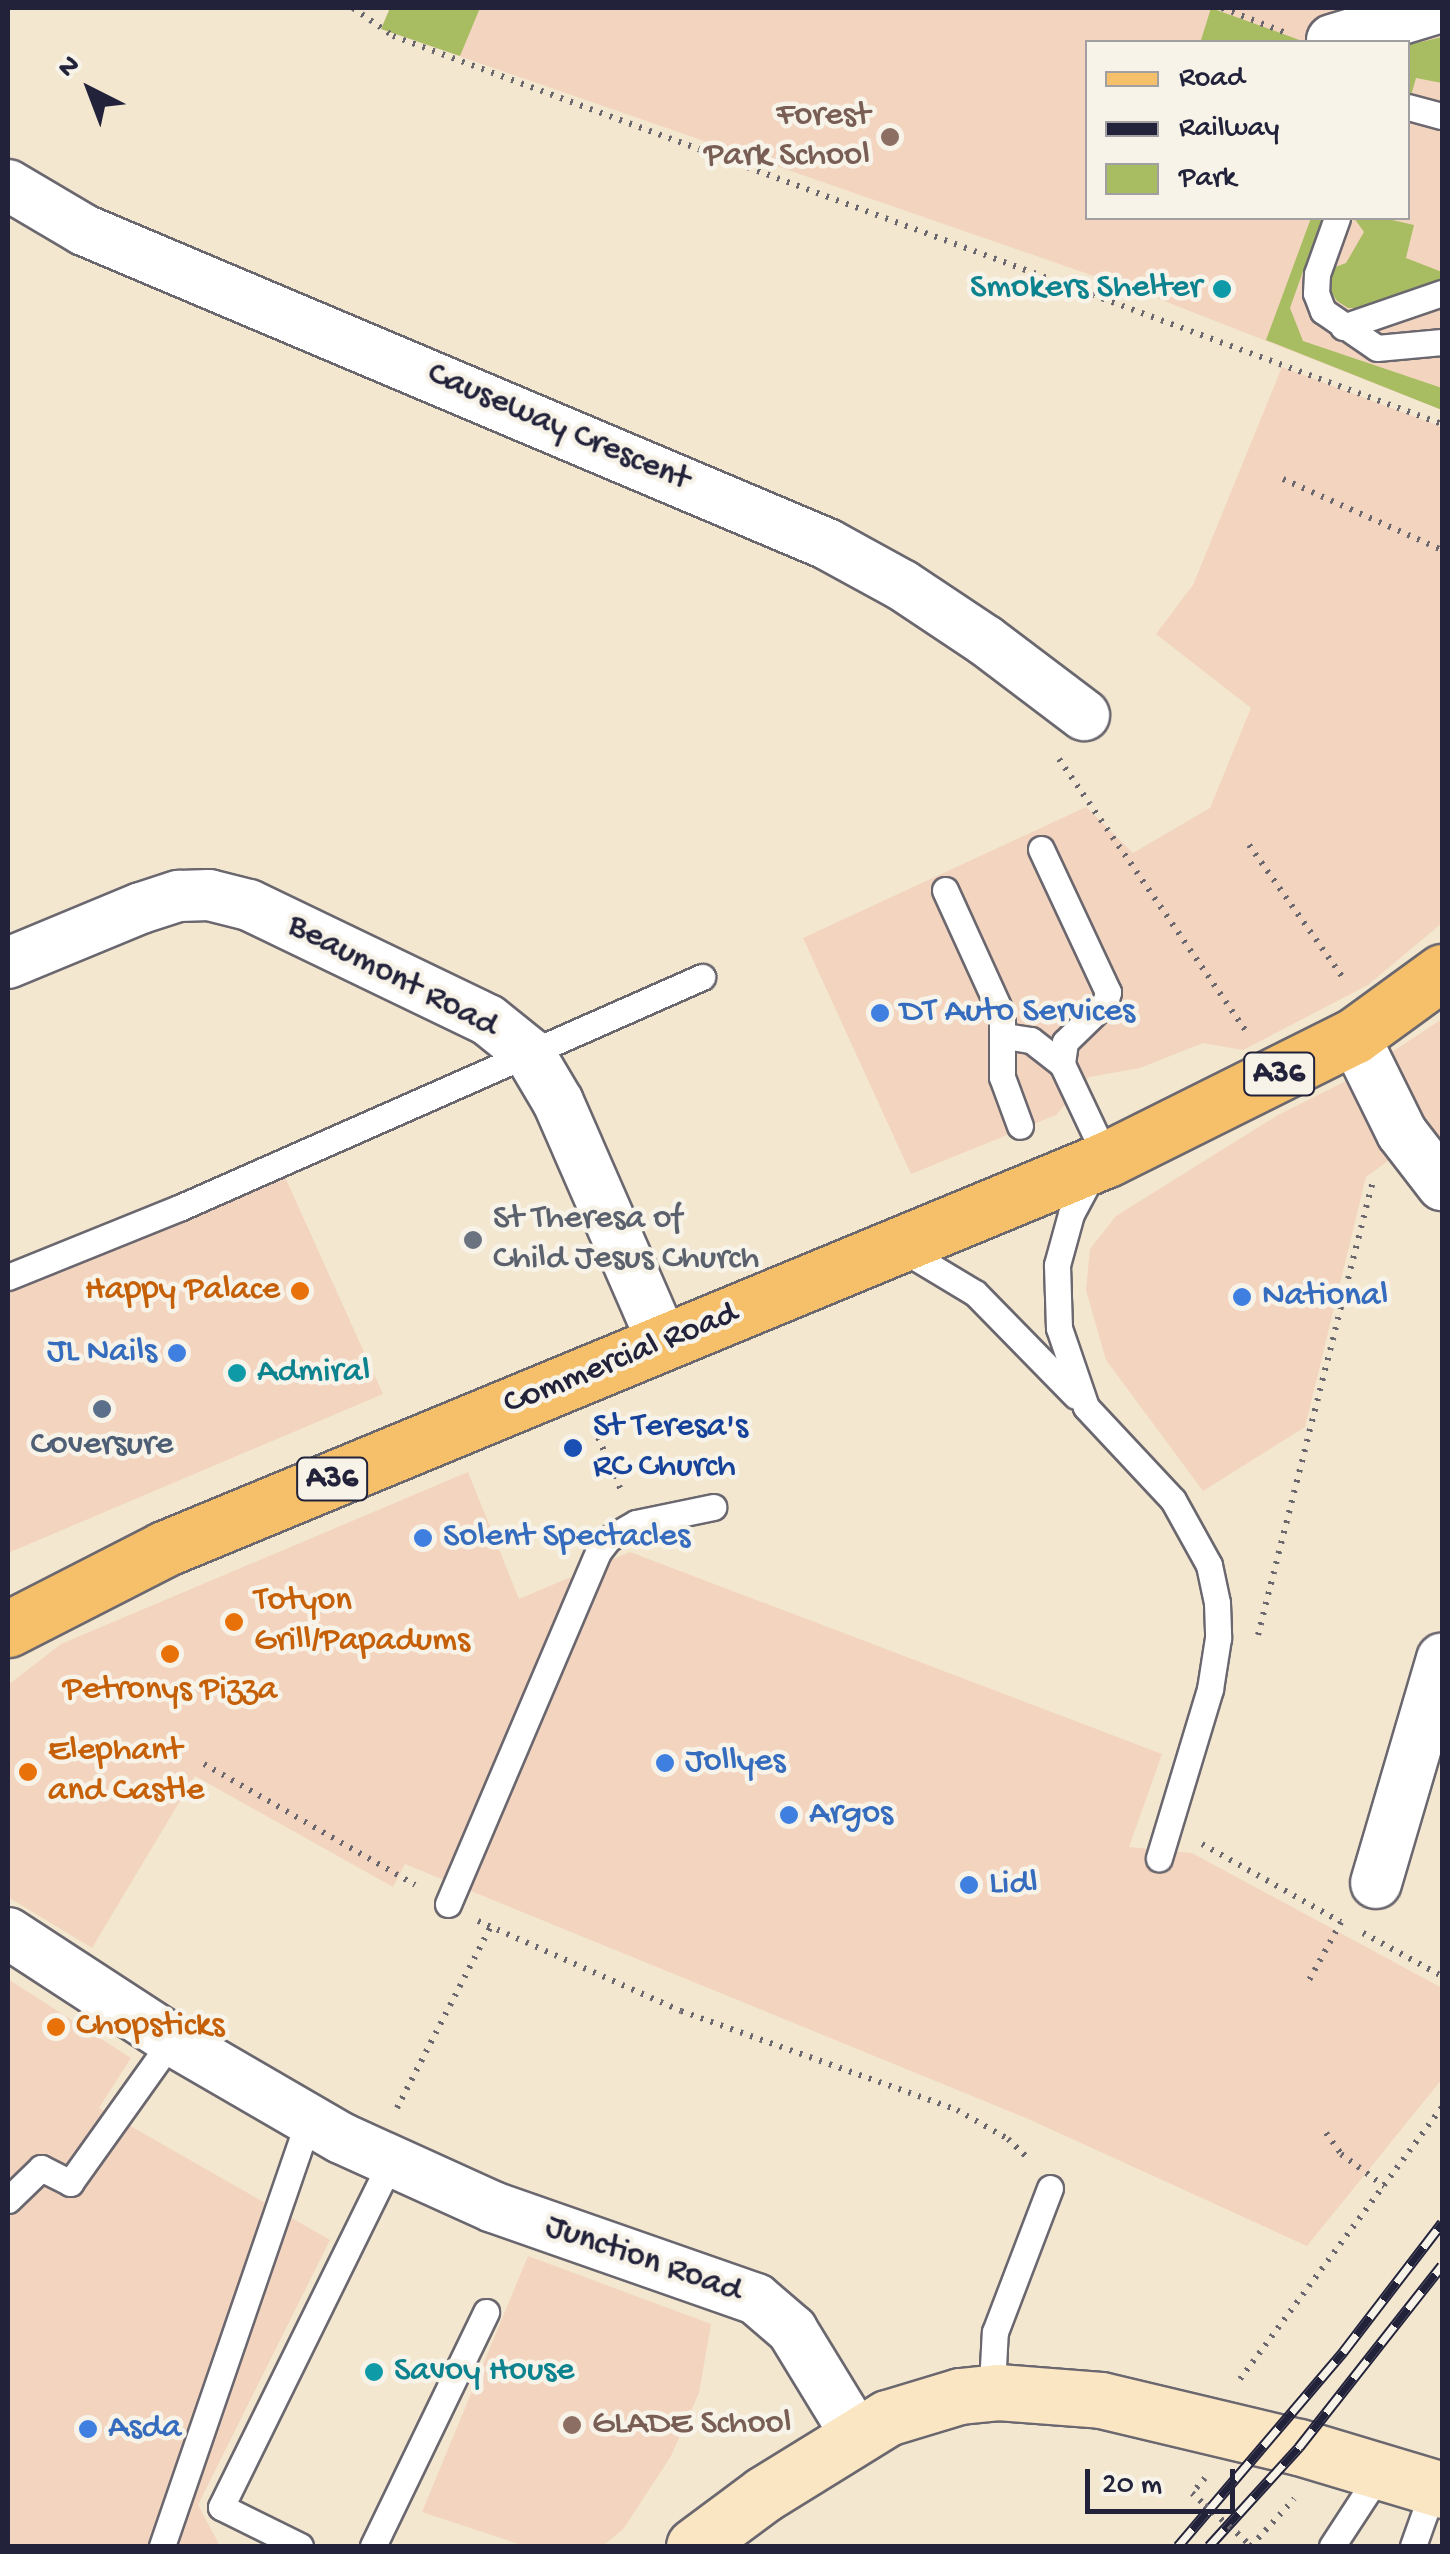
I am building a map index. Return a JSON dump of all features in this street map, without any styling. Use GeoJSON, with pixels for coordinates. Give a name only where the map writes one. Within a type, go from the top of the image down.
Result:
{"type":"FeatureCollection","features":[{"type":"Feature","properties":{"kind":"main road","name":"Commercial Road"},"geometry":{"type":"LineString","coordinates":[[8,1629],[164,1549],[1103,1161],[1364,1028],[1442,972]]}},
{"type":"Feature","properties":{"kind":"street"},"geometry":{"type":"LineString","coordinates":[[1312,38],[1438,8]]}},
{"type":"Feature","properties":{"kind":"street","name":"Causeway Crescent"},"geometry":{"type":"LineString","coordinates":[[8,186],[84,230],[827,544],[902,585],[986,641],[1084,715]]}},
{"type":"Feature","properties":{"kind":"street","name":"Beaumont Road"},"geometry":{"type":"LineString","coordinates":[[8,963],[141,908],[179,896],[209,896],[249,906],[452,1001],[509,1035],[529,1054],[558,1102],[663,1342]]}},
{"type":"Feature","properties":{"kind":"street"},"geometry":{"type":"LineString","coordinates":[[1364,1028],[1402,1133],[1442,1184]]}},
{"type":"Feature","properties":{"kind":"street"},"geometry":{"type":"LineString","coordinates":[[1376,1883],[1442,1659]]}},
{"type":"Feature","properties":{"kind":"street","name":"Junction Road"},"geometry":{"type":"LineString","coordinates":[[8,1933],[172,2040],[382,2158],[492,2206],[756,2299],[792,2330],[856,2436]]}},
{"type":"Feature","properties":{"kind":"street"},"geometry":{"type":"LineString","coordinates":[[694,2546],[856,2436],[918,2406],[998,2392],[1101,2400],[1221,2448],[1382,2472],[1438,2488]]}},
{"type":"Feature","properties":{"kind":"lane"},"geometry":{"type":"LineString","coordinates":[[1410,108],[1442,116]]}},
{"type":"Feature","properties":{"kind":"lane"},"geometry":{"type":"LineString","coordinates":[[1337,220],[1316,274],[1316,293],[1323,311],[1377,348],[1442,342]]}},
{"type":"Feature","properties":{"kind":"lane"},"geometry":{"type":"LineString","coordinates":[[1343,327],[1442,293]]}},
{"type":"Feature","properties":{"kind":"lane"},"geometry":{"type":"LineString","coordinates":[[1041,849],[1108,992],[1105,1004],[1065,1042],[1062,1064]]}},
{"type":"Feature","properties":{"kind":"lane"},"geometry":{"type":"LineString","coordinates":[[944,890],[998,1001],[1005,1036],[1002,1077],[1020,1126]]}},
{"type":"Feature","properties":{"kind":"lane"},"geometry":{"type":"LineString","coordinates":[[8,1277],[180,1208],[702,977]]}},
{"type":"Feature","properties":{"kind":"lane"},"geometry":{"type":"LineString","coordinates":[[1005,1036],[1031,1040],[1062,1064],[1103,1161],[1072,1214],[1057,1265],[1060,1328],[1086,1407]]}},
{"type":"Feature","properties":{"kind":"lane"},"geometry":{"type":"LineString","coordinates":[[900,1248],[975,1293],[1174,1500],[1209,1565],[1218,1602],[1218,1638],[1210,1689],[1159,1858]]}},
{"type":"Feature","properties":{"kind":"lane"},"geometry":{"type":"LineString","coordinates":[[448,1904],[587,1571],[608,1539],[636,1523],[713,1507]]}},
{"type":"Feature","properties":{"kind":"lane"},"geometry":{"type":"LineString","coordinates":[[8,2200],[41,2168],[70,2183],[172,2040]]}},
{"type":"Feature","properties":{"kind":"lane"},"geometry":{"type":"LineString","coordinates":[[162,2546],[309,2119]]}},
{"type":"Feature","properties":{"kind":"lane"},"geometry":{"type":"LineString","coordinates":[[300,2546],[221,2507],[382,2158]]}},
{"type":"Feature","properties":{"kind":"lane"},"geometry":{"type":"LineString","coordinates":[[998,2392],[993,2367],[996,2332],[1050,2188]]}},
{"type":"Feature","properties":{"kind":"lane"},"geometry":{"type":"LineString","coordinates":[[373,2546],[486,2312]]}},
{"type":"Feature","properties":{"kind":"lane"},"geometry":{"type":"LineString","coordinates":[[1332,2546],[1382,2472]]}},
{"type":"Feature","properties":{"kind":"lane"},"geometry":{"type":"LineString","coordinates":[[1413,2546],[1438,2488]]}},
{"type":"Feature","properties":{"kind":"path"},"geometry":{"type":"LineString","coordinates":[[353,8],[393,36],[1442,424]]}},
{"type":"Feature","properties":{"kind":"path"},"geometry":{"type":"LineString","coordinates":[[1222,8],[1312,38]]}},
{"type":"Feature","properties":{"kind":"path"},"geometry":{"type":"LineString","coordinates":[[1283,479],[1442,550]]}},
{"type":"Feature","properties":{"kind":"path"},"geometry":{"type":"LineString","coordinates":[[1084,715],[1056,755],[1276,1076]]}},
{"type":"Feature","properties":{"kind":"path"},"geometry":{"type":"LineString","coordinates":[[1249,844],[1364,1028]]}},
{"type":"Feature","properties":{"kind":"path"},"geometry":{"type":"LineString","coordinates":[[1253,1653],[1376,1166],[1402,1133]]}},
{"type":"Feature","properties":{"kind":"path"},"geometry":{"type":"LineString","coordinates":[[573,1379],[636,1523]]}},
{"type":"Feature","properties":{"kind":"path"},"geometry":{"type":"LineString","coordinates":[[204,1764],[490,1928],[699,2018],[985,2123],[1025,2154],[1050,2188]]}},
{"type":"Feature","properties":{"kind":"path"},"geometry":{"type":"LineString","coordinates":[[1206,1824],[1200,1843],[1341,1922],[1308,1982]]}},
{"type":"Feature","properties":{"kind":"path"},"geometry":{"type":"LineString","coordinates":[[382,2158],[490,1928]]}},
{"type":"Feature","properties":{"kind":"path"},"geometry":{"type":"LineString","coordinates":[[1278,2516],[1251,2546],[1192,2493],[1221,2448],[1236,2386],[1442,2107]]}},
{"type":"Feature","properties":{"kind":"path"},"geometry":{"type":"LineString","coordinates":[[1326,2132],[1341,2154],[1384,2186]]}},
{"type":"Feature","properties":{"kind":"shaded area","name":"Forest Park School"},"geometry":{"type":"Polygon","coordinates":[[[390,8],[1389,8],[1377,40],[1085,40],[1085,220],[1410,220],[1410,44],[1442,36],[1442,410],[1149,295],[381,29],[390,8]]]}},
{"type":"Feature","properties":{"kind":"shaded area"},"geometry":{"type":"Polygon","coordinates":[[[1282,367],[1442,427],[1442,923],[1368,985],[1243,1050],[1203,1043],[1140,1068],[1089,1077],[1056,1115],[911,1174],[803,938],[1086,807],[1133,853],[1210,808],[1251,708],[1156,634],[1193,585],[1282,367]]]}},
{"type":"Feature","properties":{"kind":"shaded area"},"geometry":{"type":"Polygon","coordinates":[[[1442,1019],[1442,1146],[1429,1131],[1366,1177],[1305,1427],[1203,1491],[1106,1360],[1086,1290],[1090,1249],[1116,1216],[1278,1115],[1354,1077],[1442,1019]]]}},
{"type":"Feature","properties":{"kind":"shaded area"},"geometry":{"type":"Polygon","coordinates":[[[275,1155],[383,1394],[8,1553],[8,1265],[275,1155]]]}},
{"type":"Feature","properties":{"kind":"shaded area"},"geometry":{"type":"Polygon","coordinates":[[[468,1472],[519,1599],[630,1552],[1162,1754],[1129,1847],[1192,1853],[1442,1988],[1442,2079],[1307,2246],[1026,2118],[405,1864],[393,1887],[195,1776],[92,1948],[8,1897],[8,1685],[61,1644],[468,1472]]]}},
{"type":"Feature","properties":{"kind":"shaded area"},"geometry":{"type":"Polygon","coordinates":[[[8,1979],[131,2058],[99,2108],[330,2240],[198,2505],[220,2546],[8,2546],[8,1979]]]}},
{"type":"Feature","properties":{"kind":"shaded area","name":"GLADE School"},"geometry":{"type":"Polygon","coordinates":[[[528,2256],[711,2324],[699,2393],[671,2456],[624,2528],[603,2546],[525,2546],[422,2512],[528,2256]]]}},
{"type":"Feature","properties":{"kind":"green space"},"geometry":{"type":"Polygon","coordinates":[[[390,8],[480,8],[460,56],[381,29],[390,8]]]}},
{"type":"Feature","properties":{"kind":"green space"},"geometry":{"type":"Polygon","coordinates":[[[1211,8],[1300,40],[1201,40],[1211,8]]]}},
{"type":"Feature","properties":{"kind":"green space"},"geometry":{"type":"Polygon","coordinates":[[[1442,37],[1442,83],[1416,78],[1410,99],[1410,45],[1442,37]]]}},
{"type":"Feature","properties":{"kind":"green space"},"geometry":{"type":"Polygon","coordinates":[[[1310,220],[1321,220],[1290,308],[1303,341],[1442,388],[1442,410],[1266,340],[1310,220]]]}},
{"type":"Feature","properties":{"kind":"green space"},"geometry":{"type":"Polygon","coordinates":[[[1355,220],[1393,220],[1414,225],[1406,258],[1442,272],[1442,285],[1399,294],[1378,308],[1348,308],[1337,301],[1328,287],[1330,269],[1346,263],[1364,232],[1355,220]]]}},
{"type":"Feature","properties":{"kind":"railway"},"geometry":{"type":"LineString","coordinates":[[1178,2546],[1343,2352],[1442,2223]]}},
{"type":"Feature","properties":{"kind":"railway"},"geometry":{"type":"LineString","coordinates":[[1209,2546],[1299,2447],[1442,2265]]}},
{"type":"Feature","properties":{"kind":"place","name":"Forest Park School"},"geometry":{"type":"Point","coordinates":[890,137]}},
{"type":"Feature","properties":{"kind":"place","name":"Smokers Shelter"},"geometry":{"type":"Point","coordinates":[1222,289]}},
{"type":"Feature","properties":{"kind":"place","name":"DT Auto Services"},"geometry":{"type":"Point","coordinates":[880,1013]}},
{"type":"Feature","properties":{"kind":"place","name":"St Theresa of Child Jesus Church"},"geometry":{"type":"Point","coordinates":[473,1240]}},
{"type":"Feature","properties":{"kind":"place","name":"Happy Palace"},"geometry":{"type":"Point","coordinates":[300,1291]}},
{"type":"Feature","properties":{"kind":"place","name":"National"},"geometry":{"type":"Point","coordinates":[1242,1297]}},
{"type":"Feature","properties":{"kind":"place","name":"JL Nails"},"geometry":{"type":"Point","coordinates":[177,1353]}},
{"type":"Feature","properties":{"kind":"place","name":"Admiral"},"geometry":{"type":"Point","coordinates":[237,1373]}},
{"type":"Feature","properties":{"kind":"place","name":"Coversure"},"geometry":{"type":"Point","coordinates":[102,1409]}},
{"type":"Feature","properties":{"kind":"place","name":"St Teresa's RC Church"},"geometry":{"type":"Point","coordinates":[573,1448]}},
{"type":"Feature","properties":{"kind":"place","name":"Solent Spectacles"},"geometry":{"type":"Point","coordinates":[423,1538]}},
{"type":"Feature","properties":{"kind":"place","name":"Totyon Grill/Papadums"},"geometry":{"type":"Point","coordinates":[234,1622]}},
{"type":"Feature","properties":{"kind":"place","name":"Petronys Pizza"},"geometry":{"type":"Point","coordinates":[170,1654]}},
{"type":"Feature","properties":{"kind":"place","name":"Jollyes"},"geometry":{"type":"Point","coordinates":[665,1763]}},
{"type":"Feature","properties":{"kind":"place","name":"Elephant and Castle"},"geometry":{"type":"Point","coordinates":[28,1772]}},
{"type":"Feature","properties":{"kind":"place","name":"Argos"},"geometry":{"type":"Point","coordinates":[789,1815]}},
{"type":"Feature","properties":{"kind":"place","name":"Lidl"},"geometry":{"type":"Point","coordinates":[969,1885]}},
{"type":"Feature","properties":{"kind":"place","name":"Chopsticks"},"geometry":{"type":"Point","coordinates":[56,2027]}},
{"type":"Feature","properties":{"kind":"place","name":"Savoy House"},"geometry":{"type":"Point","coordinates":[374,2372]}},
{"type":"Feature","properties":{"kind":"place","name":"GLADE School"},"geometry":{"type":"Point","coordinates":[572,2425]}},
{"type":"Feature","properties":{"kind":"place","name":"Asda"},"geometry":{"type":"Point","coordinates":[88,2429]}}]}
